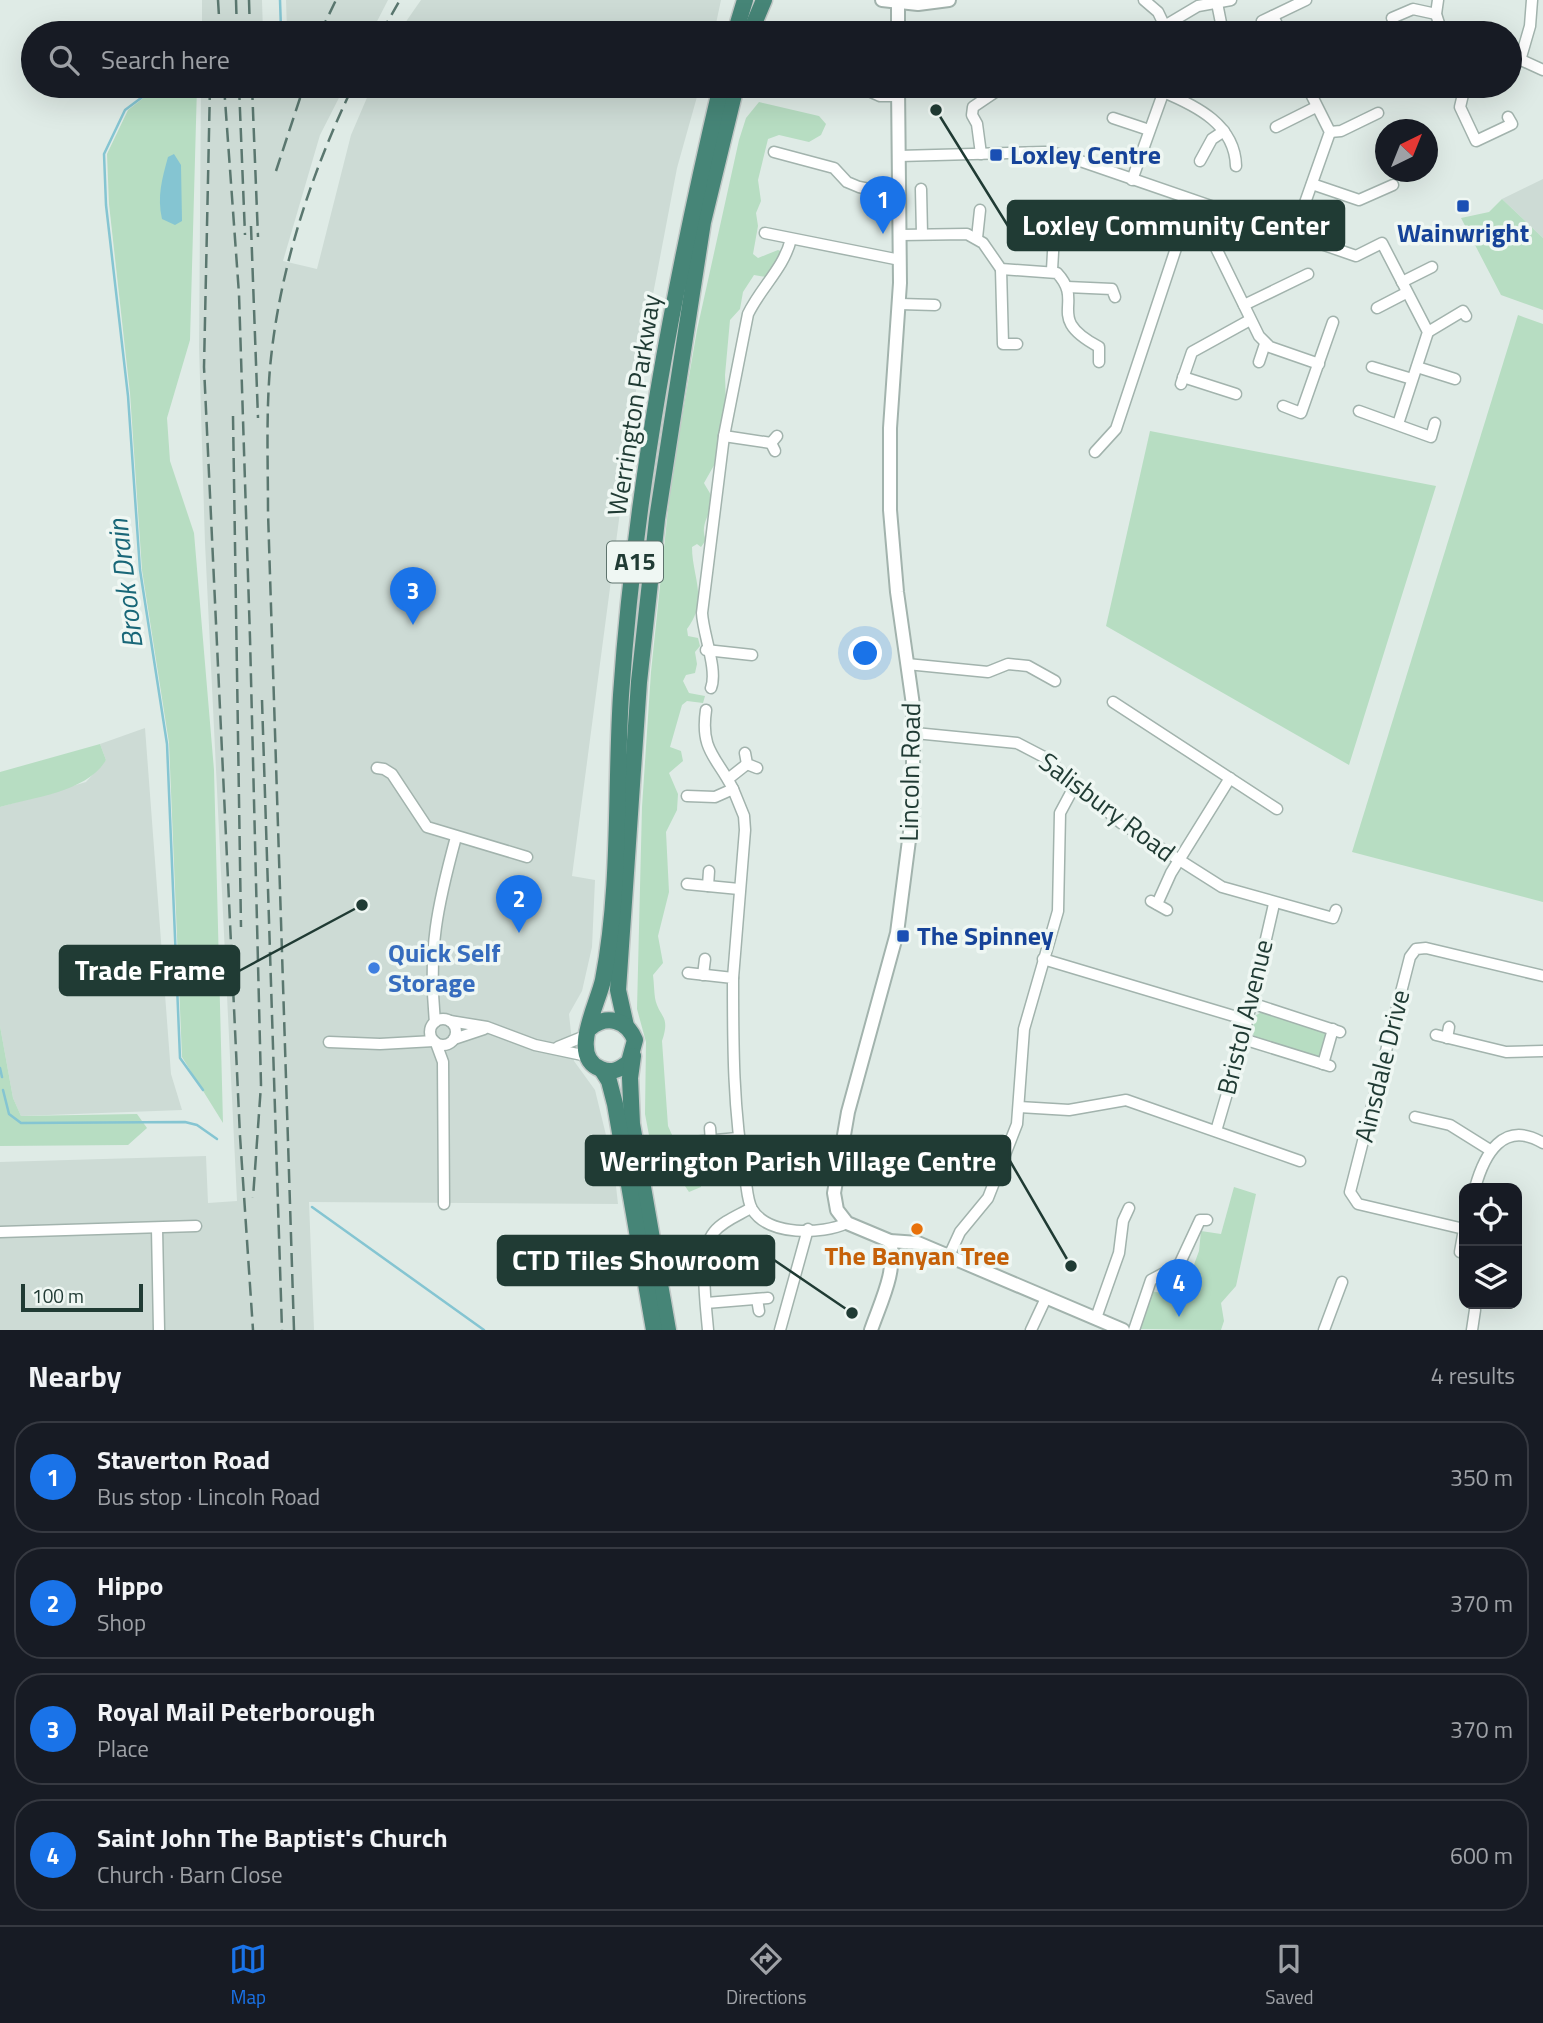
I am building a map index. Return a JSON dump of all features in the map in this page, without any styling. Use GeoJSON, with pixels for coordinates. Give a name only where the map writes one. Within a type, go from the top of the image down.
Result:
{"type":"FeatureCollection","features":[{"type":"Feature","properties":{"kind":"highway"},"geometry":{"type":"LineString","coordinates":[[739,21],[745,0]]}},
{"type":"Feature","properties":{"kind":"highway"},"geometry":{"type":"LineString","coordinates":[[755,21],[764,0]]}},
{"type":"Feature","properties":{"kind":"highway","name":"Werrington Parkway"},"geometry":{"type":"LineString","coordinates":[[626,1026],[618,990],[646,614],[659,505],[723,98]]}},
{"type":"Feature","properties":{"kind":"highway","name":"Werrington Parkway"},"geometry":{"type":"LineString","coordinates":[[588,1032],[610,934],[621,695],[637,545],[658,397],[690,219],[723,98]]}},
{"type":"Feature","properties":{"kind":"highway"},"geometry":{"type":"LineString","coordinates":[[588,1032],[604,1020],[626,1026]]}},
{"type":"Feature","properties":{"kind":"highway","name":"A15"},"geometry":{"type":"LineString","coordinates":[[626,1026],[635,1040],[630,1078],[632,1124],[668,1330]]}},
{"type":"Feature","properties":{"kind":"highway","name":"A15"},"geometry":{"type":"LineString","coordinates":[[586,1056],[588,1032]]}},
{"type":"Feature","properties":{"kind":"highway"},"geometry":{"type":"LineString","coordinates":[[586,1056],[602,1070],[615,1104],[654,1330]]}},
{"type":"Feature","properties":{"kind":"highway"},"geometry":{"type":"LineString","coordinates":[[602,1070],[624,1067],[633,1056]]}},
{"type":"Feature","properties":{"kind":"street"},"geometry":{"type":"LineString","coordinates":[[882,0],[898,3],[949,0]]}},
{"type":"Feature","properties":{"kind":"street"},"geometry":{"type":"LineString","coordinates":[[1144,0],[1158,12],[1163,21]]}},
{"type":"Feature","properties":{"kind":"street"},"geometry":{"type":"LineString","coordinates":[[1178,21],[1198,6],[1231,0]]}},
{"type":"Feature","properties":{"kind":"street"},"geometry":{"type":"LineString","coordinates":[[1262,21],[1306,0]]}},
{"type":"Feature","properties":{"kind":"street"},"geometry":{"type":"LineString","coordinates":[[1438,0],[1436,14],[1438,21]]}},
{"type":"Feature","properties":{"kind":"street"},"geometry":{"type":"LineString","coordinates":[[1522,40],[1532,16],[1532,0]]}},
{"type":"Feature","properties":{"kind":"street"},"geometry":{"type":"LineString","coordinates":[[898,3],[898,21]]}},
{"type":"Feature","properties":{"kind":"street"},"geometry":{"type":"LineString","coordinates":[[1217,3],[1221,21]]}},
{"type":"Feature","properties":{"kind":"street"},"geometry":{"type":"LineString","coordinates":[[1392,18],[1413,9],[1436,14]]}},
{"type":"Feature","properties":{"kind":"street"},"geometry":{"type":"LineString","coordinates":[[1273,16],[1275,21]]}},
{"type":"Feature","properties":{"kind":"street"},"geometry":{"type":"LineString","coordinates":[[1522,60],[1543,70]]}},
{"type":"Feature","properties":{"kind":"street","name":"Lincoln Road"},"geometry":{"type":"LineString","coordinates":[[847,1223],[835,1201],[836,1168],[848,1112],[897,933],[913,808],[915,733],[897,592],[890,510],[890,428],[900,304],[898,98]]}},
{"type":"Feature","properties":{"kind":"street"},"geometry":{"type":"LineString","coordinates":[[981,154],[977,124],[972,115],[973,107],[986,98]]}},
{"type":"Feature","properties":{"kind":"street"},"geometry":{"type":"LineString","coordinates":[[1132,180],[1161,98]]}},
{"type":"Feature","properties":{"kind":"street"},"geometry":{"type":"LineString","coordinates":[[1180,98],[1202,111],[1224,131],[1233,144],[1236,166]]}},
{"type":"Feature","properties":{"kind":"street"},"geometry":{"type":"LineString","coordinates":[[1294,234],[1330,132],[1313,98]]}},
{"type":"Feature","properties":{"kind":"street"},"geometry":{"type":"LineString","coordinates":[[1462,98],[1460,107],[1476,141],[1512,124],[1508,117]]}},
{"type":"Feature","properties":{"kind":"street"},"geometry":{"type":"LineString","coordinates":[[1276,127],[1317,107]]}},
{"type":"Feature","properties":{"kind":"street"},"geometry":{"type":"LineString","coordinates":[[1330,132],[1341,131],[1378,113]]}},
{"type":"Feature","properties":{"kind":"street"},"geometry":{"type":"LineString","coordinates":[[1113,118],[1149,130]]}},
{"type":"Feature","properties":{"kind":"street"},"geometry":{"type":"LineString","coordinates":[[1201,161],[1212,139],[1224,131]]}},
{"type":"Feature","properties":{"kind":"street"},"geometry":{"type":"LineString","coordinates":[[774,152],[834,168],[847,181],[859,187],[900,195]]}},
{"type":"Feature","properties":{"kind":"street"},"geometry":{"type":"LineString","coordinates":[[899,156],[1045,152],[1356,256],[1382,243],[1428,332]]}},
{"type":"Feature","properties":{"kind":"street"},"geometry":{"type":"LineString","coordinates":[[1312,184],[1359,200],[1394,185]]}},
{"type":"Feature","properties":{"kind":"street"},"geometry":{"type":"LineString","coordinates":[[921,189],[922,234]]}},
{"type":"Feature","properties":{"kind":"street"},"geometry":{"type":"LineString","coordinates":[[1095,452],[1116,429],[1192,200]]}},
{"type":"Feature","properties":{"kind":"street"},"geometry":{"type":"LineString","coordinates":[[1218,209],[1211,233],[1213,242],[1250,320],[1265,344],[1318,364]]}},
{"type":"Feature","properties":{"kind":"street"},"geometry":{"type":"LineString","coordinates":[[977,238],[980,210]]}},
{"type":"Feature","properties":{"kind":"street"},"geometry":{"type":"LineString","coordinates":[[1098,362],[1099,347],[1073,331],[1068,324],[1067,287],[1052,270],[1054,235],[1064,224],[1137,225],[1137,234]]}},
{"type":"Feature","properties":{"kind":"street"},"geometry":{"type":"LineString","coordinates":[[765,233],[900,260]]}},
{"type":"Feature","properties":{"kind":"street"},"geometry":{"type":"LineString","coordinates":[[900,235],[967,234],[977,238],[1001,269],[1003,344],[1017,344]]}},
{"type":"Feature","properties":{"kind":"street"},"geometry":{"type":"LineString","coordinates":[[711,688],[714,674],[706,650],[702,623],[703,584],[724,436],[748,314],[756,298],[787,256],[792,239]]}},
{"type":"Feature","properties":{"kind":"street"},"geometry":{"type":"LineString","coordinates":[[1402,282],[1432,267]]}},
{"type":"Feature","properties":{"kind":"street"},"geometry":{"type":"LineString","coordinates":[[1001,269],[1052,270]]}},
{"type":"Feature","properties":{"kind":"street"},"geometry":{"type":"LineString","coordinates":[[1244,305],[1308,274]]}},
{"type":"Feature","properties":{"kind":"street"},"geometry":{"type":"LineString","coordinates":[[1067,287],[1112,289],[1115,297]]}},
{"type":"Feature","properties":{"kind":"street"},"geometry":{"type":"LineString","coordinates":[[1377,308],[1406,293]]}},
{"type":"Feature","properties":{"kind":"street"},"geometry":{"type":"LineString","coordinates":[[900,304],[935,305]]}},
{"type":"Feature","properties":{"kind":"street"},"geometry":{"type":"LineString","coordinates":[[1398,424],[1428,332],[1463,311],[1466,316]]}},
{"type":"Feature","properties":{"kind":"street"},"geometry":{"type":"LineString","coordinates":[[1236,394],[1182,380],[1192,352],[1250,320]]}},
{"type":"Feature","properties":{"kind":"street"},"geometry":{"type":"LineString","coordinates":[[1283,407],[1301,413],[1333,323]]}},
{"type":"Feature","properties":{"kind":"street"},"geometry":{"type":"LineString","coordinates":[[1259,362],[1265,344]]}},
{"type":"Feature","properties":{"kind":"street"},"geometry":{"type":"LineString","coordinates":[[1417,366],[1455,379]]}},
{"type":"Feature","properties":{"kind":"street"},"geometry":{"type":"LineString","coordinates":[[1372,368],[1412,379]]}},
{"type":"Feature","properties":{"kind":"street"},"geometry":{"type":"LineString","coordinates":[[1359,411],[1431,437],[1435,423]]}},
{"type":"Feature","properties":{"kind":"street"},"geometry":{"type":"LineString","coordinates":[[724,436],[774,444]]}},
{"type":"Feature","properties":{"kind":"street"},"geometry":{"type":"LineString","coordinates":[[706,650],[752,654]]}},
{"type":"Feature","properties":{"kind":"street"},"geometry":{"type":"LineString","coordinates":[[907,664],[988,672],[1008,664],[1028,666],[1055,681]]}},
{"type":"Feature","properties":{"kind":"street"},"geometry":{"type":"LineString","coordinates":[[1113,702],[1277,809]]}},
{"type":"Feature","properties":{"kind":"street"},"geometry":{"type":"LineString","coordinates":[[706,710],[704,725],[708,750],[731,784],[744,816],[733,978],[732,1041],[738,1138],[751,1208],[760,1217],[781,1228],[838,1228],[847,1223],[890,1241],[913,1241],[1123,1330]]}},
{"type":"Feature","properties":{"kind":"street","name":"Salisbury Road"},"geometry":{"type":"LineString","coordinates":[[915,733],[993,738],[1017,743],[1044,757],[1121,823],[1222,887],[1333,919]]}},
{"type":"Feature","properties":{"kind":"street"},"geometry":{"type":"LineString","coordinates":[[687,796],[715,797],[731,784],[750,762]]}},
{"type":"Feature","properties":{"kind":"street"},"geometry":{"type":"LineString","coordinates":[[377,768],[392,774],[427,827],[527,857]]}},
{"type":"Feature","properties":{"kind":"street"},"geometry":{"type":"LineString","coordinates":[[1167,910],[1154,903],[1230,778]]}},
{"type":"Feature","properties":{"kind":"street"},"geometry":{"type":"LineString","coordinates":[[699,797],[700,784]]}},
{"type":"Feature","properties":{"kind":"street"},"geometry":{"type":"LineString","coordinates":[[949,1256],[960,1232],[988,1198],[1017,1126],[1024,1029],[1058,911],[1060,813],[1075,785]]}},
{"type":"Feature","properties":{"kind":"street"},"geometry":{"type":"LineString","coordinates":[[444,1204],[443,1062],[435,1042],[441,1022],[431,956],[433,933],[456,837]]}},
{"type":"Feature","properties":{"kind":"street"},"geometry":{"type":"LineString","coordinates":[[708,886],[709,870]]}},
{"type":"Feature","properties":{"kind":"street"},"geometry":{"type":"LineString","coordinates":[[687,884],[739,889]]}},
{"type":"Feature","properties":{"kind":"street","name":"Bristol Avenue"},"geometry":{"type":"LineString","coordinates":[[1216,1131],[1243,1039],[1274,904]]}},
{"type":"Feature","properties":{"kind":"street","name":"Ainsdale Drive"},"geometry":{"type":"LineString","coordinates":[[1459,1228],[1358,1204],[1350,1192],[1410,957],[1416,950],[1426,948],[1543,976]]}},
{"type":"Feature","properties":{"kind":"street"},"geometry":{"type":"LineString","coordinates":[[704,975],[705,959]]}},
{"type":"Feature","properties":{"kind":"street"},"geometry":{"type":"LineString","coordinates":[[1044,959],[1247,1020]]}},
{"type":"Feature","properties":{"kind":"street"},"geometry":{"type":"LineString","coordinates":[[688,973],[733,978]]}},
{"type":"Feature","properties":{"kind":"street"},"geometry":{"type":"LineString","coordinates":[[1243,1039],[1327,1065],[1337,1031],[1251,1003]]}},
{"type":"Feature","properties":{"kind":"street"},"geometry":{"type":"LineString","coordinates":[[441,1022],[456,1031],[443,1062]]}},
{"type":"Feature","properties":{"kind":"street"},"geometry":{"type":"LineString","coordinates":[[405,1041],[441,1022],[487,1027],[586,1056]]}},
{"type":"Feature","properties":{"kind":"street"},"geometry":{"type":"LineString","coordinates":[[329,1042],[380,1044],[452,1041],[487,1027]]}},
{"type":"Feature","properties":{"kind":"street"},"geometry":{"type":"LineString","coordinates":[[1449,1027],[1441,1036],[1506,1052],[1543,1051]]}},
{"type":"Feature","properties":{"kind":"street"},"geometry":{"type":"LineString","coordinates":[[554,1048],[588,1032]]}},
{"type":"Feature","properties":{"kind":"street"},"geometry":{"type":"LineString","coordinates":[[1019,1107],[1069,1110],[1114,1099],[1126,1100],[1300,1161]]}},
{"type":"Feature","properties":{"kind":"street"},"geometry":{"type":"LineString","coordinates":[[1415,1117],[1450,1125],[1490,1150]]}},
{"type":"Feature","properties":{"kind":"street"},"geometry":{"type":"LineString","coordinates":[[710,1128],[711,1141]]}},
{"type":"Feature","properties":{"kind":"street"},"geometry":{"type":"LineString","coordinates":[[1476,1183],[1481,1166],[1490,1150],[1504,1139],[1525,1135],[1543,1143]]}},
{"type":"Feature","properties":{"kind":"street"},"geometry":{"type":"LineString","coordinates":[[693,1142],[738,1138]]}},
{"type":"Feature","properties":{"kind":"street"},"geometry":{"type":"LineString","coordinates":[[937,1154],[998,1175]]}},
{"type":"Feature","properties":{"kind":"street"},"geometry":{"type":"LineString","coordinates":[[708,1330],[706,1303],[709,1240],[718,1228],[751,1208]]}},
{"type":"Feature","properties":{"kind":"street"},"geometry":{"type":"LineString","coordinates":[[1096,1318],[1119,1254],[1123,1221],[1129,1208]]}},
{"type":"Feature","properties":{"kind":"street"},"geometry":{"type":"LineString","coordinates":[[1134,1330],[1151,1280],[1179,1265],[1203,1217]]}},
{"type":"Feature","properties":{"kind":"street"},"geometry":{"type":"LineString","coordinates":[[0,1232],[195,1226]]}},
{"type":"Feature","properties":{"kind":"street"},"geometry":{"type":"LineString","coordinates":[[157,1228],[159,1330]]}},
{"type":"Feature","properties":{"kind":"street"},"geometry":{"type":"LineString","coordinates":[[780,1330],[808,1229]]}},
{"type":"Feature","properties":{"kind":"street"},"geometry":{"type":"LineString","coordinates":[[871,1330],[890,1275],[893,1255],[890,1241]]}},
{"type":"Feature","properties":{"kind":"street"},"geometry":{"type":"LineString","coordinates":[[1324,1330],[1342,1282]]}},
{"type":"Feature","properties":{"kind":"street"},"geometry":{"type":"LineString","coordinates":[[1031,1330],[1046,1298]]}},
{"type":"Feature","properties":{"kind":"street"},"geometry":{"type":"LineString","coordinates":[[706,1303],[762,1299],[758,1311]]}},
{"type":"Feature","properties":{"kind":"street"},"geometry":{"type":"LineString","coordinates":[[1472,1330],[1475,1310]]}},
{"type":"Feature","properties":{"kind":"shaded area"},"geometry":{"type":"Polygon","coordinates":[[[202,0],[262,0],[263,21],[202,21],[202,0]]]}},
{"type":"Feature","properties":{"kind":"shaded area"},"geometry":{"type":"Polygon","coordinates":[[[286,0],[388,0],[377,21],[287,21],[286,0]]]}},
{"type":"Feature","properties":{"kind":"shaded area"},"geometry":{"type":"Polygon","coordinates":[[[421,0],[721,0],[717,21],[406,21],[421,0]]]}},
{"type":"Feature","properties":{"kind":"shaded area"},"geometry":{"type":"Polygon","coordinates":[[[201,98],[339,98],[320,135],[283,261],[317,269],[351,135],[367,98],[697,98],[677,168],[639,368],[572,876],[595,880],[592,947],[582,991],[569,1014],[574,1061],[595,1090],[614,1168],[618,1204],[309,1202],[314,1330],[0,1330],[0,1162],[206,1156],[208,1203],[237,1201],[205,543],[199,347],[201,98]]]}},
{"type":"Feature","properties":{"kind":"shaded area"},"geometry":{"type":"Polygon","coordinates":[[[1543,179],[1543,238],[1502,199],[1543,179]]]}},
{"type":"Feature","properties":{"kind":"shaded area"},"geometry":{"type":"Polygon","coordinates":[[[145,728],[171,1074],[182,1110],[21,1116],[13,1098],[0,1026],[0,807],[86,782],[106,760],[100,744],[145,728]]]}},
{"type":"Feature","properties":{"kind":"green space"},"geometry":{"type":"Polygon","coordinates":[[[143,98],[197,98],[190,340],[167,418],[170,461],[194,533],[214,770],[223,1123],[182,1057],[169,743],[142,570],[130,393],[109,204],[107,154],[128,110],[143,98]]]}},
{"type":"Feature","properties":{"kind":"green space"},"geometry":{"type":"Polygon","coordinates":[[[759,102],[819,116],[826,124],[821,135],[809,142],[779,135],[768,139],[758,180],[761,201],[756,213],[758,226],[753,254],[758,258],[778,250],[783,252],[782,260],[766,277],[754,275],[743,292],[740,309],[730,320],[725,375],[726,407],[717,460],[704,483],[712,503],[704,528],[706,540],[701,547],[697,544],[692,547],[698,598],[694,618],[687,629],[688,636],[698,638],[700,646],[695,652],[695,673],[686,675],[683,681],[689,693],[705,696],[703,703],[687,701],[682,705],[670,747],[681,751],[683,761],[669,773],[678,794],[677,810],[666,832],[669,892],[658,936],[663,963],[653,975],[655,998],[665,1021],[662,1041],[668,1126],[677,1146],[694,1149],[701,1187],[689,1192],[679,1177],[661,1173],[655,1167],[645,1114],[646,1042],[637,1009],[642,807],[651,672],[671,481],[697,330],[739,140],[746,118],[759,102]]]}},
{"type":"Feature","properties":{"kind":"green space"},"geometry":{"type":"Polygon","coordinates":[[[1502,199],[1543,238],[1543,310],[1501,295],[1461,218],[1489,212],[1502,199]]]}},
{"type":"Feature","properties":{"kind":"green space"},"geometry":{"type":"Polygon","coordinates":[[[1518,315],[1543,324],[1543,902],[1352,852],[1518,315]]]}},
{"type":"Feature","properties":{"kind":"green space"},"geometry":{"type":"Polygon","coordinates":[[[1150,431],[1436,486],[1349,765],[1106,626],[1150,431]]]}},
{"type":"Feature","properties":{"kind":"green space"},"geometry":{"type":"Polygon","coordinates":[[[100,744],[106,760],[86,779],[59,792],[0,807],[0,772],[100,744]]]}},
{"type":"Feature","properties":{"kind":"green space"},"geometry":{"type":"Polygon","coordinates":[[[1263,1011],[1326,1031],[1321,1054],[1318,1057],[1256,1040],[1252,1032],[1255,1016],[1263,1011]]]}},
{"type":"Feature","properties":{"kind":"green space"},"geometry":{"type":"Polygon","coordinates":[[[0,1026],[13,1098],[21,1116],[137,1114],[147,1128],[128,1145],[0,1146],[0,1026]]]}},
{"type":"Feature","properties":{"kind":"green space"},"geometry":{"type":"Polygon","coordinates":[[[1234,1187],[1256,1194],[1236,1286],[1221,1303],[1224,1321],[1221,1330],[1140,1329],[1151,1291],[1182,1297],[1199,1251],[1201,1231],[1221,1234],[1234,1187]]]}},
{"type":"Feature","properties":{"kind":"water"},"geometry":{"type":"Polygon","coordinates":[[[174,154],[181,165],[182,221],[175,225],[162,219],[160,203],[168,157],[174,154]]]}},
{"type":"Feature","properties":{"kind":"waterway"},"geometry":{"type":"LineString","coordinates":[[280,0],[281,21]]}},
{"type":"Feature","properties":{"kind":"waterway","name":"Brook Drain"},"geometry":{"type":"LineString","coordinates":[[141,98],[125,110],[104,154],[106,205],[128,396],[140,570],[167,744],[180,1058],[203,1090]]}},
{"type":"Feature","properties":{"kind":"waterway"},"geometry":{"type":"LineString","coordinates":[[0,1068],[2,1077]]}},
{"type":"Feature","properties":{"kind":"waterway"},"geometry":{"type":"LineString","coordinates":[[3,1090],[9,1114],[21,1123],[185,1122],[197,1125],[217,1139]]}},
{"type":"Feature","properties":{"kind":"waterway"},"geometry":{"type":"LineString","coordinates":[[312,1207],[484,1330]]}},
{"type":"Feature","properties":{"kind":"railway"},"geometry":{"type":"LineString","coordinates":[[218,0],[219,21]]}},
{"type":"Feature","properties":{"kind":"railway"},"geometry":{"type":"LineString","coordinates":[[236,0],[237,21]]}},
{"type":"Feature","properties":{"kind":"railway"},"geometry":{"type":"LineString","coordinates":[[249,0],[250,21]]}},
{"type":"Feature","properties":{"kind":"railway"},"geometry":{"type":"LineString","coordinates":[[326,21],[336,0]]}},
{"type":"Feature","properties":{"kind":"railway"},"geometry":{"type":"LineString","coordinates":[[388,21],[400,0]]}},
{"type":"Feature","properties":{"kind":"railway"},"geometry":{"type":"LineString","coordinates":[[210,98],[204,367],[240,1136],[253,1330]]}},
{"type":"Feature","properties":{"kind":"railway"},"geometry":{"type":"LineString","coordinates":[[225,98],[239,294],[250,638],[261,1085],[253,1198]]}},
{"type":"Feature","properties":{"kind":"railway"},"geometry":{"type":"LineString","coordinates":[[239,98],[245,235]]}},
{"type":"Feature","properties":{"kind":"railway"},"geometry":{"type":"LineString","coordinates":[[252,98],[258,237]]}},
{"type":"Feature","properties":{"kind":"railway"},"geometry":{"type":"LineString","coordinates":[[276,171],[300,98]]}},
{"type":"Feature","properties":{"kind":"railway"},"geometry":{"type":"LineString","coordinates":[[294,1330],[268,512],[269,386],[274,331],[289,258],[311,188],[348,98]]}},
{"type":"Feature","properties":{"kind":"railway"},"geometry":{"type":"LineString","coordinates":[[251,226],[258,418]]}},
{"type":"Feature","properties":{"kind":"railway"},"geometry":{"type":"LineString","coordinates":[[233,416],[241,927]]}},
{"type":"Feature","properties":{"kind":"railway"},"geometry":{"type":"LineString","coordinates":[[262,700],[282,1330]]}},
{"type":"Feature","properties":{"kind":"place","name":"Loxley Community Center"},"geometry":{"type":"Point","coordinates":[936,110]}},
{"type":"Feature","properties":{"kind":"place","name":"Loxley Centre"},"geometry":{"type":"Point","coordinates":[996,155]}},
{"type":"Feature","properties":{"kind":"place","name":"Wainwright"},"geometry":{"type":"Point","coordinates":[1463,206]}},
{"type":"Feature","properties":{"kind":"place","name":"Staverton Road"},"geometry":{"type":"Point","coordinates":[883,234]}},
{"type":"Feature","properties":{"kind":"place","name":"Royal Mail Peterborough"},"geometry":{"type":"Point","coordinates":[413,625]}},
{"type":"Feature","properties":{"kind":"place","name":"Trade Frame"},"geometry":{"type":"Point","coordinates":[362,905]}},
{"type":"Feature","properties":{"kind":"place","name":"Hippo"},"geometry":{"type":"Point","coordinates":[519,933]}},
{"type":"Feature","properties":{"kind":"place","name":"The Spinney"},"geometry":{"type":"Point","coordinates":[903,936]}},
{"type":"Feature","properties":{"kind":"place","name":"Quick Self Storage"},"geometry":{"type":"Point","coordinates":[374,968]}},
{"type":"Feature","properties":{"kind":"place","name":"The Banyan Tree"},"geometry":{"type":"Point","coordinates":[917,1229]}},
{"type":"Feature","properties":{"kind":"place","name":"Werrington Parish Village Centre"},"geometry":{"type":"Point","coordinates":[1071,1266]}},
{"type":"Feature","properties":{"kind":"place","name":"CTD Tiles Showroom"},"geometry":{"type":"Point","coordinates":[852,1313]}},
{"type":"Feature","properties":{"kind":"place","name":"Saint John The Baptist's Church"},"geometry":{"type":"Point","coordinates":[1179,1317]}}]}
